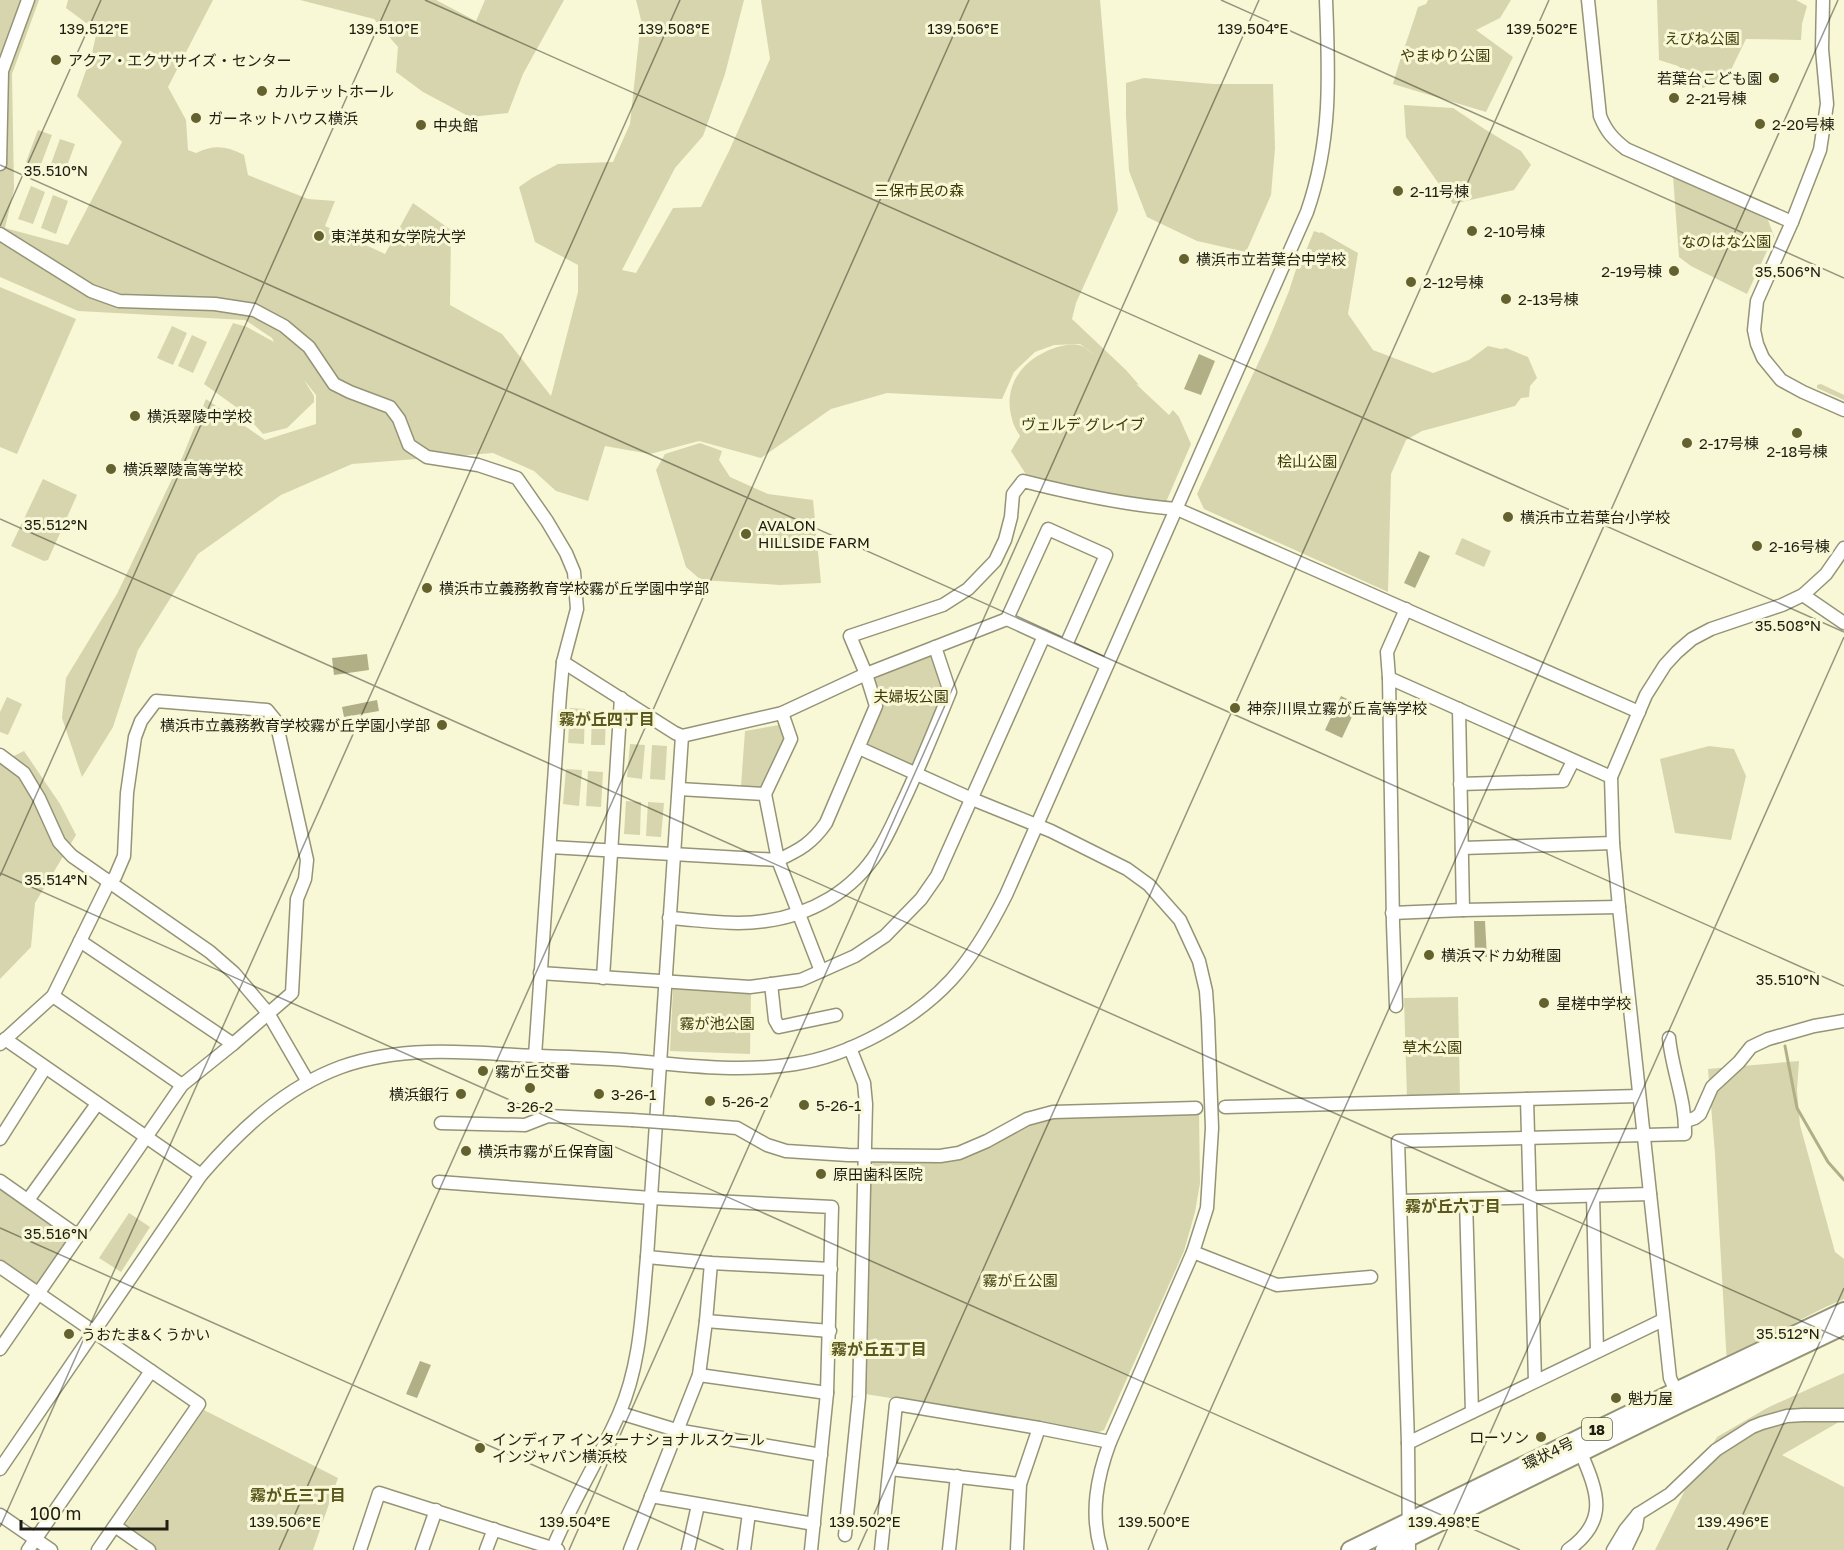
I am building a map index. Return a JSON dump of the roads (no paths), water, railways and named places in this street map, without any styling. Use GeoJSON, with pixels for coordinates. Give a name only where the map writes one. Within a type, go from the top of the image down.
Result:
{"type":"FeatureCollection","features":[{"type":"Feature","properties":{"kind":"main road","name":"環状4号"},"geometry":{"type":"LineString","coordinates":[[1384,1550],[1844,1311]]}},
{"type":"Feature","properties":{"kind":"main road","name":"環状4号"},"geometry":{"type":"LineString","coordinates":[[1350,1550],[1409,1536],[1581,1453],[1679,1397],[1844,1326]]}},
{"type":"Feature","properties":{"kind":"street"},"geometry":{"type":"LineString","coordinates":[[0,164],[2,71],[28,0]]}},
{"type":"Feature","properties":{"kind":"street"},"geometry":{"type":"LineString","coordinates":[[0,1469],[201,1175],[236,1136],[270,1106],[308,1082],[342,1067],[376,1058],[406,1053],[448,1051],[720,1068],[796,1064],[850,1048],[891,1028],[950,981],[989,928],[1006,895],[1316,188],[1327,124],[1326,0]]}},
{"type":"Feature","properties":{"kind":"street"},"geometry":{"type":"LineString","coordinates":[[1588,0],[1600,116],[1613,139],[1626,149],[1792,222]]}},
{"type":"Feature","properties":{"kind":"street"},"geometry":{"type":"LineString","coordinates":[[1823,0],[1822,31],[1827,104],[1820,150],[1792,222],[1757,301],[1754,330],[1763,358],[1781,380],[1844,410]]}},
{"type":"Feature","properties":{"kind":"street"},"geometry":{"type":"LineString","coordinates":[[0,234],[91,291],[118,301],[215,304],[254,310],[284,326],[309,347],[334,384],[390,407],[399,419],[409,445],[427,457],[478,465],[517,478],[547,521],[566,553],[574,572],[578,609],[563,662],[535,1056]]}},
{"type":"Feature","properties":{"kind":"street"},"geometry":{"type":"LineString","coordinates":[[550,846],[778,860],[806,846],[826,823],[876,706],[850,636],[943,604],[968,590],[995,561],[1005,540],[1011,517],[1013,494],[1023,481],[1106,500],[1177,509],[1639,712]]}},
{"type":"Feature","properties":{"kind":"street"},"geometry":{"type":"LineString","coordinates":[[1007,620],[1048,529],[1106,555],[1066,645]]}},
{"type":"Feature","properties":{"kind":"street"},"geometry":{"type":"LineString","coordinates":[[1679,1397],[1670,1378],[1663,1320],[1619,907],[1613,843],[1611,777],[1654,680],[1677,652],[1692,639],[1712,629],[1782,605],[1803,595],[1826,574],[1844,548]]}},
{"type":"Feature","properties":{"kind":"street"},"geometry":{"type":"LineString","coordinates":[[1803,595],[1844,623]]}},
{"type":"Feature","properties":{"kind":"street"},"geometry":{"type":"LineString","coordinates":[[1396,1006],[1392,913],[1389,678],[1386,652],[1406,609]]}},
{"type":"Feature","properties":{"kind":"street"},"geometry":{"type":"LineString","coordinates":[[563,662],[682,736],[782,713],[866,674],[1007,620],[1107,665]]}},
{"type":"Feature","properties":{"kind":"street"},"geometry":{"type":"LineString","coordinates":[[540,973],[750,987],[801,980],[855,956],[885,936],[921,899],[937,876],[1044,636]]}},
{"type":"Feature","properties":{"kind":"street"},"geometry":{"type":"LineString","coordinates":[[669,918],[764,922],[800,914],[822,904],[845,888],[864,870],[878,851],[916,773],[950,692],[935,647]]}},
{"type":"Feature","properties":{"kind":"street"},"geometry":{"type":"LineString","coordinates":[[1389,678],[1611,777]]}},
{"type":"Feature","properties":{"kind":"street"},"geometry":{"type":"LineString","coordinates":[[603,978],[621,698]]}},
{"type":"Feature","properties":{"kind":"street"},"geometry":{"type":"LineString","coordinates":[[0,1349],[144,1137],[182,1085],[292,993],[297,899],[305,879],[307,860],[276,721],[267,710],[156,701],[141,721],[135,737],[127,793],[124,856],[115,878],[108,882],[53,996],[2,1041],[45,1068],[144,1137],[201,1175]]}},
{"type":"Feature","properties":{"kind":"street"},"geometry":{"type":"LineString","coordinates":[[1459,709],[1463,910]]}},
{"type":"Feature","properties":{"kind":"street"},"geometry":{"type":"LineString","coordinates":[[782,713],[791,739],[765,794],[778,860],[821,971]]}},
{"type":"Feature","properties":{"kind":"street"},"geometry":{"type":"LineString","coordinates":[[360,1550],[380,1493],[554,1549],[620,1413],[638,1352],[643,1317],[682,736]]}},
{"type":"Feature","properties":{"kind":"street"},"geometry":{"type":"LineString","coordinates":[[859,748],[972,799],[1037,825],[1127,869],[1149,885],[1180,920],[1199,962],[1206,991],[1212,1128],[1207,1208],[1193,1252],[1110,1442],[1100,1471],[1095,1502],[1097,1537],[1101,1550]]}},
{"type":"Feature","properties":{"kind":"street"},"geometry":{"type":"LineString","coordinates":[[0,755],[24,773],[39,798],[59,842],[72,856],[210,952],[234,973],[268,1014],[308,1082]]}},
{"type":"Feature","properties":{"kind":"street"},"geometry":{"type":"LineString","coordinates":[[1460,784],[1563,782],[1573,761]]}},
{"type":"Feature","properties":{"kind":"street"},"geometry":{"type":"LineString","coordinates":[[679,789],[765,794]]}},
{"type":"Feature","properties":{"kind":"street"},"geometry":{"type":"LineString","coordinates":[[1461,848],[1613,843]]}},
{"type":"Feature","properties":{"kind":"street"},"geometry":{"type":"LineString","coordinates":[[1392,913],[1619,907]]}},
{"type":"Feature","properties":{"kind":"street"},"geometry":{"type":"LineString","coordinates":[[80,941],[233,1044]]}},
{"type":"Feature","properties":{"kind":"street"},"geometry":{"type":"LineString","coordinates":[[771,984],[775,1020],[779,1027],[836,1015]]}},
{"type":"Feature","properties":{"kind":"street"},"geometry":{"type":"LineString","coordinates":[[53,996],[182,1085]]}},
{"type":"Feature","properties":{"kind":"street"},"geometry":{"type":"LineString","coordinates":[[1686,1121],[1700,1114],[1712,1087],[1739,1062],[1751,1047],[1768,1039],[1814,1026],[1844,1021]]}},
{"type":"Feature","properties":{"kind":"street"},"geometry":{"type":"LineString","coordinates":[[1409,1536],[1398,1141],[1685,1134],[1686,1121],[1670,1052],[1669,1038]]}},
{"type":"Feature","properties":{"kind":"street"},"geometry":{"type":"LineString","coordinates":[[845,1535],[859,1397],[866,1104],[864,1083],[850,1048]]}},
{"type":"Feature","properties":{"kind":"street"},"geometry":{"type":"LineString","coordinates":[[0,1139],[45,1068]]}},
{"type":"Feature","properties":{"kind":"street"},"geometry":{"type":"LineString","coordinates":[[1225,1107],[1639,1096]]}},
{"type":"Feature","properties":{"kind":"street"},"geometry":{"type":"LineString","coordinates":[[1527,1099],[1534,1381]]}},
{"type":"Feature","properties":{"kind":"street"},"geometry":{"type":"LineString","coordinates":[[28,1200],[97,1104]]}},
{"type":"Feature","properties":{"kind":"street"},"geometry":{"type":"LineString","coordinates":[[441,1123],[525,1125],[548,1116],[632,1120],[737,1128],[786,1151],[848,1155],[940,1156],[959,1153],[1027,1119],[1053,1112],[1196,1108]]}},
{"type":"Feature","properties":{"kind":"street"},"geometry":{"type":"LineString","coordinates":[[0,1181],[78,1236]]}},
{"type":"Feature","properties":{"kind":"street"},"geometry":{"type":"LineString","coordinates":[[439,1182],[651,1198],[832,1207],[827,1393],[811,1550]]}},
{"type":"Feature","properties":{"kind":"street"},"geometry":{"type":"LineString","coordinates":[[1401,1201],[1650,1194]]}},
{"type":"Feature","properties":{"kind":"street"},"geometry":{"type":"LineString","coordinates":[[1593,1196],[1597,1351]]}},
{"type":"Feature","properties":{"kind":"street"},"geometry":{"type":"LineString","coordinates":[[1466,1200],[1472,1412]]}},
{"type":"Feature","properties":{"kind":"street"},"geometry":{"type":"LineString","coordinates":[[1193,1252],[1277,1285],[1371,1277]]}},
{"type":"Feature","properties":{"kind":"street"},"geometry":{"type":"LineString","coordinates":[[647,1257],[711,1263],[831,1269]]}},
{"type":"Feature","properties":{"kind":"street"},"geometry":{"type":"LineString","coordinates":[[630,1550],[699,1375],[711,1263]]}},
{"type":"Feature","properties":{"kind":"street"},"geometry":{"type":"LineString","coordinates":[[0,1267],[199,1404],[98,1550]]}},
{"type":"Feature","properties":{"kind":"street"},"geometry":{"type":"LineString","coordinates":[[1408,1443],[1663,1320]]}},
{"type":"Feature","properties":{"kind":"street"},"geometry":{"type":"LineString","coordinates":[[706,1321],[830,1331]]}},
{"type":"Feature","properties":{"kind":"street"},"geometry":{"type":"LineString","coordinates":[[31,1545],[151,1371]]}},
{"type":"Feature","properties":{"kind":"street"},"geometry":{"type":"LineString","coordinates":[[699,1375],[827,1393]]}},
{"type":"Feature","properties":{"kind":"street"},"geometry":{"type":"LineString","coordinates":[[881,1550],[896,1404],[1110,1442]]}},
{"type":"Feature","properties":{"kind":"street"},"geometry":{"type":"LineString","coordinates":[[620,1413],[676,1430],[821,1455]]}},
{"type":"Feature","properties":{"kind":"street"},"geometry":{"type":"LineString","coordinates":[[1613,1550],[1624,1530],[1638,1514],[1670,1494],[1716,1450],[1752,1427],[1787,1416],[1844,1415]]}},
{"type":"Feature","properties":{"kind":"street"},"geometry":{"type":"LineString","coordinates":[[1017,1550],[1020,1484],[1039,1428]]}},
{"type":"Feature","properties":{"kind":"street"},"geometry":{"type":"LineString","coordinates":[[1568,1550],[1582,1540],[1592,1524],[1596,1510],[1594,1485],[1581,1453]]}},
{"type":"Feature","properties":{"kind":"street"},"geometry":{"type":"LineString","coordinates":[[890,1469],[1020,1484]]}},
{"type":"Feature","properties":{"kind":"street"},"geometry":{"type":"LineString","coordinates":[[949,1550],[957,1476]]}},
{"type":"Feature","properties":{"kind":"street"},"geometry":{"type":"LineString","coordinates":[[651,1496],[814,1524]]}},
{"type":"Feature","properties":{"kind":"street"},"geometry":{"type":"LineString","coordinates":[[688,1550],[698,1505]]}},
{"type":"Feature","properties":{"kind":"street"},"geometry":{"type":"LineString","coordinates":[[422,1550],[436,1510]]}},
{"type":"Feature","properties":{"kind":"street"},"geometry":{"type":"LineString","coordinates":[[744,1550],[749,1513]]}},
{"type":"Feature","properties":{"kind":"street"},"geometry":{"type":"LineString","coordinates":[[1625,1550],[1636,1527],[1638,1514]]}},
{"type":"Feature","properties":{"kind":"street"},"geometry":{"type":"LineString","coordinates":[[0,1515],[31,1545],[51,1550]]}},
{"type":"Feature","properties":{"kind":"street"},"geometry":{"type":"LineString","coordinates":[[115,1526],[149,1550]]}},
{"type":"Feature","properties":{"kind":"street"},"geometry":{"type":"LineString","coordinates":[[486,1550],[494,1529]]}},
{"type":"Feature","properties":{"kind":"waterway"},"geometry":{"type":"LineString","coordinates":[[1785,1046],[1797,1108],[1828,1162],[1844,1180]]}},
{"type":"Feature","properties":{"kind":"place","name":"アクア・エクササイズ・センター"},"geometry":{"type":"Point","coordinates":[56,60]}},
{"type":"Feature","properties":{"kind":"place","name":"若葉台こども園"},"geometry":{"type":"Point","coordinates":[1774,78]}},
{"type":"Feature","properties":{"kind":"place","name":"カルテットホール"},"geometry":{"type":"Point","coordinates":[262,91]}},
{"type":"Feature","properties":{"kind":"place","name":"2-21号棟"},"geometry":{"type":"Point","coordinates":[1674,98]}},
{"type":"Feature","properties":{"kind":"place","name":"ガーネットハウス横浜"},"geometry":{"type":"Point","coordinates":[196,118]}},
{"type":"Feature","properties":{"kind":"place","name":"2-20号棟"},"geometry":{"type":"Point","coordinates":[1760,124]}},
{"type":"Feature","properties":{"kind":"place","name":"中央館"},"geometry":{"type":"Point","coordinates":[421,125]}},
{"type":"Feature","properties":{"kind":"place","name":"2-11号棟"},"geometry":{"type":"Point","coordinates":[1398,191]}},
{"type":"Feature","properties":{"kind":"place","name":"2-10号棟"},"geometry":{"type":"Point","coordinates":[1472,231]}},
{"type":"Feature","properties":{"kind":"place","name":"東洋英和女学院大学"},"geometry":{"type":"Point","coordinates":[319,236]}},
{"type":"Feature","properties":{"kind":"place","name":"横浜市立若葉台中学校"},"geometry":{"type":"Point","coordinates":[1184,259]}},
{"type":"Feature","properties":{"kind":"place","name":"2-19号棟"},"geometry":{"type":"Point","coordinates":[1674,271]}},
{"type":"Feature","properties":{"kind":"place","name":"2-12号棟"},"geometry":{"type":"Point","coordinates":[1411,282]}},
{"type":"Feature","properties":{"kind":"place","name":"2-13号棟"},"geometry":{"type":"Point","coordinates":[1506,299]}},
{"type":"Feature","properties":{"kind":"place","name":"横浜翠陵中学校"},"geometry":{"type":"Point","coordinates":[135,416]}},
{"type":"Feature","properties":{"kind":"place","name":"2-18号棟"},"geometry":{"type":"Point","coordinates":[1797,433]}},
{"type":"Feature","properties":{"kind":"place","name":"2-17号棟"},"geometry":{"type":"Point","coordinates":[1687,443]}},
{"type":"Feature","properties":{"kind":"place","name":"横浜翠陵高等学校"},"geometry":{"type":"Point","coordinates":[111,469]}},
{"type":"Feature","properties":{"kind":"place","name":"横浜市立若葉台小学校"},"geometry":{"type":"Point","coordinates":[1508,517]}},
{"type":"Feature","properties":{"kind":"place","name":"AVALON HILLSIDE FARM"},"geometry":{"type":"Point","coordinates":[746,534]}},
{"type":"Feature","properties":{"kind":"place","name":"2-16号棟"},"geometry":{"type":"Point","coordinates":[1757,546]}},
{"type":"Feature","properties":{"kind":"place","name":"横浜市立義務教育学校霧が丘学園中学部"},"geometry":{"type":"Point","coordinates":[427,588]}},
{"type":"Feature","properties":{"kind":"place","name":"神奈川県立霧が丘高等学校"},"geometry":{"type":"Point","coordinates":[1235,708]}},
{"type":"Feature","properties":{"kind":"place","name":"横浜市立義務教育学校霧が丘学園小学部"},"geometry":{"type":"Point","coordinates":[442,725]}},
{"type":"Feature","properties":{"kind":"place","name":"横浜マドカ幼稚園"},"geometry":{"type":"Point","coordinates":[1429,955]}},
{"type":"Feature","properties":{"kind":"place","name":"星槎中学校"},"geometry":{"type":"Point","coordinates":[1544,1003]}},
{"type":"Feature","properties":{"kind":"place","name":"霧が丘交番"},"geometry":{"type":"Point","coordinates":[483,1071]}},
{"type":"Feature","properties":{"kind":"place","name":"3-26-2"},"geometry":{"type":"Point","coordinates":[530,1088]}},
{"type":"Feature","properties":{"kind":"place","name":"横浜銀行"},"geometry":{"type":"Point","coordinates":[461,1094]}},
{"type":"Feature","properties":{"kind":"place","name":"3-26-1"},"geometry":{"type":"Point","coordinates":[599,1094]}},
{"type":"Feature","properties":{"kind":"place","name":"5-26-2"},"geometry":{"type":"Point","coordinates":[710,1101]}},
{"type":"Feature","properties":{"kind":"place","name":"5-26-1"},"geometry":{"type":"Point","coordinates":[804,1105]}},
{"type":"Feature","properties":{"kind":"place","name":"横浜市霧が丘保育園"},"geometry":{"type":"Point","coordinates":[466,1151]}},
{"type":"Feature","properties":{"kind":"place","name":"原田歯科医院"},"geometry":{"type":"Point","coordinates":[821,1174]}},
{"type":"Feature","properties":{"kind":"place","name":"うおたま&くうかい"},"geometry":{"type":"Point","coordinates":[69,1334]}},
{"type":"Feature","properties":{"kind":"place","name":"魁力屋"},"geometry":{"type":"Point","coordinates":[1616,1398]}},
{"type":"Feature","properties":{"kind":"place","name":"ローソン"},"geometry":{"type":"Point","coordinates":[1541,1437]}},
{"type":"Feature","properties":{"kind":"place","name":"インディア インターナショナルスクール インジャパン横浜校"},"geometry":{"type":"Point","coordinates":[480,1448]}},
{"type":"Feature","properties":{"kind":"district","name":"霧が丘四丁目"},"geometry":{"type":"Point","coordinates":[607,719]}},
{"type":"Feature","properties":{"kind":"district","name":"霧が丘六丁目"},"geometry":{"type":"Point","coordinates":[1453,1206]}},
{"type":"Feature","properties":{"kind":"district","name":"霧が丘五丁目"},"geometry":{"type":"Point","coordinates":[879,1349]}},
{"type":"Feature","properties":{"kind":"district","name":"霧が丘三丁目"},"geometry":{"type":"Point","coordinates":[298,1495]}},
{"type":"Feature","properties":{"kind":"park label","name":"えびね公園"},"geometry":{"type":"Point","coordinates":[1702,38]}},
{"type":"Feature","properties":{"kind":"park label","name":"やまゆり公園"},"geometry":{"type":"Point","coordinates":[1445,55]}},
{"type":"Feature","properties":{"kind":"park label","name":"三保市民の森"},"geometry":{"type":"Point","coordinates":[919,190]}},
{"type":"Feature","properties":{"kind":"park label","name":"なのはな公園"},"geometry":{"type":"Point","coordinates":[1726,241]}},
{"type":"Feature","properties":{"kind":"park label","name":"ヴェルデ グレイブ"},"geometry":{"type":"Point","coordinates":[1083,424]}},
{"type":"Feature","properties":{"kind":"park label","name":"桧山公園"},"geometry":{"type":"Point","coordinates":[1307,461]}},
{"type":"Feature","properties":{"kind":"park label","name":"夫婦坂公園"},"geometry":{"type":"Point","coordinates":[911,696]}},
{"type":"Feature","properties":{"kind":"park label","name":"霧が池公園"},"geometry":{"type":"Point","coordinates":[717,1023]}},
{"type":"Feature","properties":{"kind":"park label","name":"草木公園"},"geometry":{"type":"Point","coordinates":[1432,1047]}},
{"type":"Feature","properties":{"kind":"park label","name":"霧が丘公園"},"geometry":{"type":"Point","coordinates":[1020,1280]}}]}
